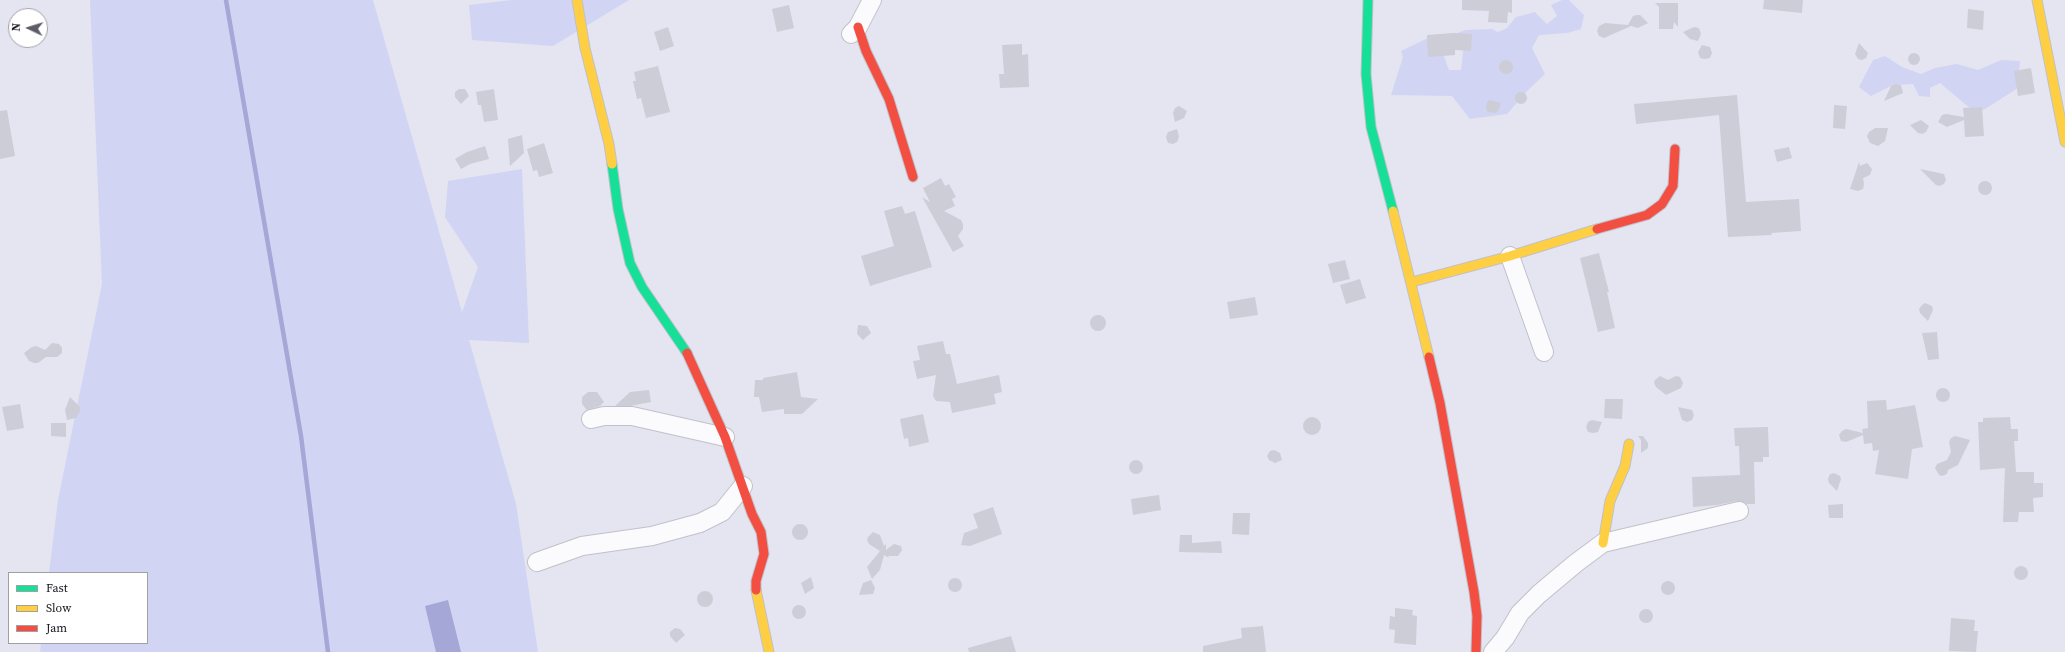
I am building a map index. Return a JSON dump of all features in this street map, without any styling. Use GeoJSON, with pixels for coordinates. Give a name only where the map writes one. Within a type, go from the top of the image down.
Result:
{"type":"FeatureCollection","features":[{"type":"Feature","properties":{"kind":"street"},"geometry":{"type":"LineString","coordinates":[[577,0],[585,48],[609,144],[618,209],[630,263],[642,287],[682,343],[707,393],[725,437],[752,514],[761,532],[764,554],[756,581],[756,590],[769,652]]}},
{"type":"Feature","properties":{"kind":"street"},"geometry":{"type":"LineString","coordinates":[[872,0],[854,30],[866,51],[889,99],[913,177]]}},
{"type":"Feature","properties":{"kind":"street"},"geometry":{"type":"LineString","coordinates":[[1368,0],[1366,67],[1367,96],[1371,127],[1412,282],[1440,403],[1471,574],[1477,616],[1476,652]]}},
{"type":"Feature","properties":{"kind":"street"},"geometry":{"type":"LineString","coordinates":[[2037,0],[2065,142]]}},
{"type":"Feature","properties":{"kind":"street"},"geometry":{"type":"LineString","coordinates":[[1412,282],[1510,256],[1566,238],[1648,215],[1662,204],[1673,186],[1675,175],[1675,149]]}},
{"type":"Feature","properties":{"kind":"street"},"geometry":{"type":"LineString","coordinates":[[1510,256],[1544,352]]}},
{"type":"Feature","properties":{"kind":"street"},"geometry":{"type":"LineString","coordinates":[[591,418],[604,416],[632,416],[725,437]]}},
{"type":"Feature","properties":{"kind":"street"},"geometry":{"type":"LineString","coordinates":[[1603,543],[1605,523],[1610,501],[1625,466],[1629,444]]}},
{"type":"Feature","properties":{"kind":"street"},"geometry":{"type":"LineString","coordinates":[[537,562],[582,546],[625,541],[691,526],[722,512],[743,486]]}},
{"type":"Feature","properties":{"kind":"street"},"geometry":{"type":"LineString","coordinates":[[1493,652],[1505,638],[1520,613],[1539,594],[1603,543],[1739,511]]}},
{"type":"Feature","properties":{"kind":"street"},"geometry":{"type":"LineString","coordinates":[[722,512],[752,514]]}},
{"type":"Feature","properties":{"kind":"shaded area"},"geometry":{"type":"Polygon","coordinates":[[[90,0],[373,0],[462,312],[478,267],[445,217],[448,181],[522,169],[529,343],[469,340],[516,504],[538,652],[40,652],[41,644],[148,644],[148,572],[49,572],[58,500],[102,284],[90,0]]]}},
{"type":"Feature","properties":{"kind":"shaded area"},"geometry":{"type":"Polygon","coordinates":[[[512,0],[629,0],[553,46],[472,40],[469,5],[512,0]]]}},
{"type":"Feature","properties":{"kind":"shaded area"},"geometry":{"type":"Polygon","coordinates":[[[1562,0],[1569,0],[1584,15],[1581,29],[1567,33],[1539,35],[1532,48],[1545,74],[1527,91],[1507,114],[1470,119],[1452,96],[1391,95],[1403,57],[1401,51],[1428,38],[1440,46],[1449,70],[1461,70],[1464,44],[1445,37],[1466,30],[1492,29],[1498,32],[1507,28],[1516,17],[1535,12],[1547,24],[1557,16],[1551,5],[1562,0]]]}},
{"type":"Feature","properties":{"kind":"shaded area"},"geometry":{"type":"Polygon","coordinates":[[[1885,56],[1902,67],[1921,74],[1935,68],[1957,64],[1978,70],[2001,60],[2020,61],[2018,88],[1977,114],[1940,83],[1930,88],[1930,97],[1919,96],[1913,84],[1893,85],[1871,96],[1859,87],[1873,60],[1885,56]]]}},
{"type":"Feature","properties":{"kind":"shaded area"},"geometry":{"type":"Polygon","coordinates":[[[448,600],[461,652],[436,652],[425,606],[448,600]]]}},
{"type":"Feature","properties":{"kind":"building"},"geometry":{"type":"Polygon","coordinates":[[[1462,0],[1512,0],[1512,13],[1508,12],[1507,23],[1488,22],[1489,11],[1462,10],[1462,0]]]}},
{"type":"Feature","properties":{"kind":"building"},"geometry":{"type":"Polygon","coordinates":[[[1764,0],[1803,0],[1802,13],[1763,9],[1764,0]]]}},
{"type":"Feature","properties":{"kind":"building"},"geometry":{"type":"Polygon","coordinates":[[[1655,3],[1678,3],[1678,27],[1674,22],[1673,29],[1659,29],[1659,7],[1655,3]]]}},
{"type":"Feature","properties":{"kind":"building"},"geometry":{"type":"Polygon","coordinates":[[[789,5],[794,28],[777,32],[772,9],[789,5]]]}},
{"type":"Feature","properties":{"kind":"building"},"geometry":{"type":"Polygon","coordinates":[[[1968,9],[1984,11],[1983,30],[1967,28],[1968,9]]]}},
{"type":"Feature","properties":{"kind":"building"},"geometry":{"type":"Polygon","coordinates":[[[1640,15],[1648,23],[1638,28],[1631,26],[1604,38],[1599,36],[1597,31],[1599,26],[1605,23],[1628,25],[1633,16],[1640,15]]]}},
{"type":"Feature","properties":{"kind":"building"},"geometry":{"type":"Polygon","coordinates":[[[668,27],[674,46],[660,51],[654,32],[668,27]]]}},
{"type":"Feature","properties":{"kind":"building"},"geometry":{"type":"Polygon","coordinates":[[[1694,27],[1699,28],[1701,34],[1698,41],[1690,39],[1683,32],[1694,27]]]}},
{"type":"Feature","properties":{"kind":"building"},"geometry":{"type":"Polygon","coordinates":[[[1454,33],[1472,34],[1471,51],[1455,50],[1455,55],[1428,57],[1427,35],[1454,33]]]}},
{"type":"Feature","properties":{"kind":"building"},"geometry":{"type":"Polygon","coordinates":[[[1859,43],[1868,53],[1866,58],[1862,60],[1858,59],[1855,54],[1859,43]]]}},
{"type":"Feature","properties":{"kind":"building"},"geometry":{"type":"Polygon","coordinates":[[[1022,44],[1022,55],[1028,54],[1029,87],[1000,88],[999,74],[1004,74],[1002,45],[1022,44]]]}},
{"type":"Feature","properties":{"kind":"building"},"geometry":{"type":"Polygon","coordinates":[[[1702,45],[1710,47],[1712,53],[1710,58],[1700,58],[1698,52],[1702,45]]]}},
{"type":"Feature","properties":{"kind":"building"},"geometry":{"type":"Polygon","coordinates":[[[1916,53],[1919,54],[1919,64],[1912,65],[1909,64],[1908,57],[1909,54],[1916,53]]]}},
{"type":"Feature","properties":{"kind":"building"},"geometry":{"type":"Polygon","coordinates":[[[1506,60],[1511,62],[1513,67],[1511,72],[1506,74],[1501,72],[1499,67],[1501,62],[1506,60]]]}},
{"type":"Feature","properties":{"kind":"building"},"geometry":{"type":"Polygon","coordinates":[[[658,66],[670,112],[646,118],[641,98],[637,99],[633,81],[636,81],[634,72],[658,66]]]}},
{"type":"Feature","properties":{"kind":"building"},"geometry":{"type":"Polygon","coordinates":[[[2031,68],[2035,93],[2018,96],[2014,71],[2031,68]]]}},
{"type":"Feature","properties":{"kind":"building"},"geometry":{"type":"Polygon","coordinates":[[[1896,84],[1901,85],[1903,93],[1884,101],[1891,86],[1896,84]]]}},
{"type":"Feature","properties":{"kind":"building"},"geometry":{"type":"Polygon","coordinates":[[[459,89],[465,89],[469,96],[461,104],[455,97],[455,92],[459,89]]]}},
{"type":"Feature","properties":{"kind":"building"},"geometry":{"type":"Polygon","coordinates":[[[494,89],[498,120],[484,122],[481,105],[478,105],[476,92],[494,89]]]}},
{"type":"Feature","properties":{"kind":"building"},"geometry":{"type":"Polygon","coordinates":[[[1519,92],[1523,92],[1527,98],[1523,104],[1519,104],[1515,100],[1515,96],[1519,92]]]}},
{"type":"Feature","properties":{"kind":"building"},"geometry":{"type":"Polygon","coordinates":[[[1737,95],[1746,202],[1799,199],[1801,231],[1771,233],[1772,235],[1728,237],[1719,115],[1636,124],[1634,104],[1737,95]]]}},
{"type":"Feature","properties":{"kind":"building"},"geometry":{"type":"Polygon","coordinates":[[[1490,100],[1501,103],[1498,111],[1495,113],[1488,112],[1486,109],[1487,102],[1490,100]]]}},
{"type":"Feature","properties":{"kind":"building"},"geometry":{"type":"Polygon","coordinates":[[[1834,105],[1847,106],[1845,129],[1833,128],[1834,105]]]}},
{"type":"Feature","properties":{"kind":"building"},"geometry":{"type":"Polygon","coordinates":[[[1179,106],[1187,111],[1184,118],[1175,122],[1173,113],[1175,108],[1179,106]]]}},
{"type":"Feature","properties":{"kind":"building"},"geometry":{"type":"Polygon","coordinates":[[[1982,107],[1984,136],[1965,137],[1964,120],[1947,127],[1938,122],[1942,115],[1946,114],[1964,117],[1963,108],[1982,107]]]}},
{"type":"Feature","properties":{"kind":"building"},"geometry":{"type":"Polygon","coordinates":[[[7,110],[15,156],[0,159],[0,111],[7,110]]]}},
{"type":"Feature","properties":{"kind":"building"},"geometry":{"type":"Polygon","coordinates":[[[1921,120],[1929,126],[1926,132],[1922,134],[1918,133],[1910,125],[1921,120]]]}},
{"type":"Feature","properties":{"kind":"building"},"geometry":{"type":"Polygon","coordinates":[[[1875,128],[1888,128],[1885,141],[1878,146],[1870,143],[1867,136],[1869,132],[1875,128]]]}},
{"type":"Feature","properties":{"kind":"building"},"geometry":{"type":"Polygon","coordinates":[[[1177,129],[1179,137],[1177,142],[1173,144],[1168,143],[1166,137],[1168,132],[1177,129]]]}},
{"type":"Feature","properties":{"kind":"building"},"geometry":{"type":"Polygon","coordinates":[[[522,135],[524,153],[510,166],[508,139],[522,135]]]}},
{"type":"Feature","properties":{"kind":"building"},"geometry":{"type":"Polygon","coordinates":[[[544,143],[553,173],[539,177],[537,170],[533,171],[527,149],[544,143]]]}},
{"type":"Feature","properties":{"kind":"building"},"geometry":{"type":"Polygon","coordinates":[[[485,146],[489,159],[470,164],[461,169],[455,159],[467,152],[485,146]]]}},
{"type":"Feature","properties":{"kind":"building"},"geometry":{"type":"Polygon","coordinates":[[[1789,147],[1792,158],[1777,162],[1774,150],[1789,147]]]}},
{"type":"Feature","properties":{"kind":"building"},"geometry":{"type":"Polygon","coordinates":[[[1859,162],[1860,166],[1867,163],[1872,169],[1870,175],[1863,178],[1863,189],[1858,191],[1850,189],[1859,162]]]}},
{"type":"Feature","properties":{"kind":"building"},"geometry":{"type":"Polygon","coordinates":[[[1920,169],[1944,174],[1946,180],[1944,184],[1939,186],[1936,185],[1920,169]]]}},
{"type":"Feature","properties":{"kind":"building"},"geometry":{"type":"Polygon","coordinates":[[[941,178],[945,186],[949,184],[956,197],[952,199],[955,206],[944,211],[961,220],[963,224],[963,229],[958,236],[964,246],[953,252],[922,197],[930,202],[923,188],[941,178]]]}},
{"type":"Feature","properties":{"kind":"building"},"geometry":{"type":"Polygon","coordinates":[[[1985,181],[1990,183],[1992,188],[1990,193],[1985,195],[1980,193],[1978,188],[1980,183],[1985,181]]]}},
{"type":"Feature","properties":{"kind":"building"},"geometry":{"type":"Polygon","coordinates":[[[902,206],[905,214],[915,211],[932,267],[870,286],[861,256],[894,246],[884,211],[902,206]]]}},
{"type":"Feature","properties":{"kind":"building"},"geometry":{"type":"Polygon","coordinates":[[[1599,253],[1609,292],[1607,292],[1615,328],[1598,332],[1580,258],[1599,253]]]}},
{"type":"Feature","properties":{"kind":"building"},"geometry":{"type":"Polygon","coordinates":[[[1345,260],[1350,279],[1333,283],[1328,264],[1345,260]]]}},
{"type":"Feature","properties":{"kind":"building"},"geometry":{"type":"Polygon","coordinates":[[[1360,279],[1366,298],[1346,304],[1340,285],[1360,279]]]}},
{"type":"Feature","properties":{"kind":"building"},"geometry":{"type":"Polygon","coordinates":[[[1255,297],[1258,315],[1230,319],[1227,302],[1255,297]]]}},
{"type":"Feature","properties":{"kind":"building"},"geometry":{"type":"Polygon","coordinates":[[[1925,303],[1932,306],[1933,310],[1928,321],[1920,313],[1919,309],[1925,303]]]}},
{"type":"Feature","properties":{"kind":"building"},"geometry":{"type":"Polygon","coordinates":[[[1095,315],[1101,315],[1106,320],[1104,329],[1101,331],[1095,331],[1090,326],[1090,320],[1095,315]]]}},
{"type":"Feature","properties":{"kind":"building"},"geometry":{"type":"Polygon","coordinates":[[[858,325],[867,326],[871,333],[863,340],[857,334],[858,325]]]}},
{"type":"Feature","properties":{"kind":"building"},"geometry":{"type":"Polygon","coordinates":[[[1937,332],[1939,359],[1928,360],[1922,333],[1937,332]]]}},
{"type":"Feature","properties":{"kind":"building"},"geometry":{"type":"Polygon","coordinates":[[[943,341],[946,354],[950,354],[957,384],[999,375],[1002,392],[994,394],[996,404],[952,413],[950,402],[936,401],[933,396],[936,375],[917,379],[913,361],[920,360],[917,346],[943,341]]]}},
{"type":"Feature","properties":{"kind":"building"},"geometry":{"type":"Polygon","coordinates":[[[52,343],[59,344],[62,348],[62,353],[57,357],[46,357],[38,363],[34,363],[29,361],[24,353],[36,346],[45,350],[52,343]]]}},
{"type":"Feature","properties":{"kind":"building"},"geometry":{"type":"Polygon","coordinates":[[[797,372],[801,397],[818,399],[802,414],[784,414],[784,409],[762,412],[759,397],[754,397],[755,380],[763,380],[763,378],[797,372]]]}},
{"type":"Feature","properties":{"kind":"building"},"geometry":{"type":"Polygon","coordinates":[[[1660,376],[1668,380],[1676,376],[1680,377],[1683,383],[1681,388],[1666,395],[1656,387],[1654,383],[1660,376]]]}},
{"type":"Feature","properties":{"kind":"building"},"geometry":{"type":"Polygon","coordinates":[[[1943,388],[1948,390],[1950,395],[1948,400],[1943,402],[1938,400],[1936,395],[1938,390],[1943,388]]]}},
{"type":"Feature","properties":{"kind":"building"},"geometry":{"type":"Polygon","coordinates":[[[649,390],[651,402],[630,406],[615,406],[630,392],[649,390]]]}},
{"type":"Feature","properties":{"kind":"building"},"geometry":{"type":"Polygon","coordinates":[[[588,392],[597,392],[604,402],[600,406],[587,410],[582,404],[582,397],[588,392]]]}},
{"type":"Feature","properties":{"kind":"building"},"geometry":{"type":"Polygon","coordinates":[[[70,397],[80,407],[80,411],[76,418],[67,420],[65,410],[70,397]]]}},
{"type":"Feature","properties":{"kind":"building"},"geometry":{"type":"Polygon","coordinates":[[[1605,399],[1623,399],[1622,419],[1604,418],[1605,399]]]}},
{"type":"Feature","properties":{"kind":"building"},"geometry":{"type":"Polygon","coordinates":[[[1886,400],[1887,410],[1915,405],[1923,447],[1912,449],[1908,479],[1875,474],[1879,450],[1873,451],[1872,443],[1864,444],[1863,435],[1846,442],[1841,441],[1839,435],[1846,429],[1863,433],[1862,429],[1868,428],[1867,401],[1886,400]]]}},
{"type":"Feature","properties":{"kind":"building"},"geometry":{"type":"Polygon","coordinates":[[[20,404],[24,428],[7,431],[2,407],[20,404]]]}},
{"type":"Feature","properties":{"kind":"building"},"geometry":{"type":"Polygon","coordinates":[[[1678,407],[1692,410],[1694,415],[1692,420],[1687,422],[1682,420],[1678,407]]]}},
{"type":"Feature","properties":{"kind":"building"},"geometry":{"type":"Polygon","coordinates":[[[923,414],[929,442],[909,447],[908,438],[904,439],[900,419],[923,414]]]}},
{"type":"Feature","properties":{"kind":"building"},"geometry":{"type":"Polygon","coordinates":[[[1308,417],[1316,417],[1321,422],[1319,433],[1316,435],[1308,435],[1303,430],[1303,422],[1308,417]]]}},
{"type":"Feature","properties":{"kind":"building"},"geometry":{"type":"Polygon","coordinates":[[[2010,417],[2011,429],[2018,429],[2018,441],[2014,441],[2016,472],[2034,472],[2034,483],[2043,483],[2043,497],[2033,498],[2034,512],[2019,512],[2018,522],[2003,522],[2005,468],[1980,470],[1978,422],[1983,422],[1983,418],[2010,417]]]}},
{"type":"Feature","properties":{"kind":"building"},"geometry":{"type":"Polygon","coordinates":[[[1592,420],[1602,422],[1598,432],[1588,432],[1586,427],[1588,422],[1592,420]]]}},
{"type":"Feature","properties":{"kind":"building"},"geometry":{"type":"Polygon","coordinates":[[[51,423],[66,423],[66,437],[51,436],[51,423]]]}},
{"type":"Feature","properties":{"kind":"building"},"geometry":{"type":"Polygon","coordinates":[[[1768,427],[1769,457],[1763,457],[1763,462],[1754,462],[1755,504],[1747,504],[1737,501],[1717,505],[1693,507],[1692,477],[1740,475],[1739,446],[1735,446],[1734,428],[1768,427]]]}},
{"type":"Feature","properties":{"kind":"building"},"geometry":{"type":"Polygon","coordinates":[[[1638,436],[1643,436],[1648,443],[1648,448],[1641,453],[1641,440],[1638,436]]]}},
{"type":"Feature","properties":{"kind":"building"},"geometry":{"type":"Polygon","coordinates":[[[1955,436],[1970,440],[1958,465],[1948,470],[1947,474],[1942,476],[1939,475],[1935,468],[1937,464],[1947,460],[1951,452],[1949,442],[1951,438],[1955,436]]]}},
{"type":"Feature","properties":{"kind":"building"},"geometry":{"type":"Polygon","coordinates":[[[1274,450],[1280,453],[1282,460],[1275,463],[1269,460],[1267,456],[1270,451],[1274,450]]]}},
{"type":"Feature","properties":{"kind":"building"},"geometry":{"type":"Polygon","coordinates":[[[1133,460],[1139,460],[1143,464],[1143,470],[1139,474],[1133,474],[1129,470],[1129,464],[1133,460]]]}},
{"type":"Feature","properties":{"kind":"building"},"geometry":{"type":"Polygon","coordinates":[[[1834,473],[1840,476],[1841,479],[1837,491],[1829,483],[1828,479],[1830,474],[1834,473]]]}},
{"type":"Feature","properties":{"kind":"building"},"geometry":{"type":"Polygon","coordinates":[[[1159,495],[1161,510],[1133,515],[1131,499],[1159,495]]]}},
{"type":"Feature","properties":{"kind":"building"},"geometry":{"type":"Polygon","coordinates":[[[1843,504],[1843,518],[1829,518],[1828,505],[1843,504]]]}},
{"type":"Feature","properties":{"kind":"building"},"geometry":{"type":"Polygon","coordinates":[[[993,507],[1002,534],[970,546],[961,545],[964,533],[978,528],[973,514],[993,507]]]}},
{"type":"Feature","properties":{"kind":"building"},"geometry":{"type":"Polygon","coordinates":[[[1233,513],[1250,513],[1249,535],[1232,534],[1233,513]]]}},
{"type":"Feature","properties":{"kind":"building"},"geometry":{"type":"Polygon","coordinates":[[[800,524],[806,526],[808,532],[806,538],[800,540],[794,538],[792,532],[794,526],[800,524]]]}},
{"type":"Feature","properties":{"kind":"building"},"geometry":{"type":"Polygon","coordinates":[[[873,532],[880,535],[884,546],[886,544],[886,550],[894,544],[901,546],[902,550],[898,556],[888,556],[889,558],[884,555],[880,570],[872,579],[867,567],[880,551],[869,544],[867,540],[873,532]]]}},
{"type":"Feature","properties":{"kind":"building"},"geometry":{"type":"Polygon","coordinates":[[[1180,535],[1192,535],[1192,543],[1221,541],[1222,553],[1179,552],[1180,535]]]}},
{"type":"Feature","properties":{"kind":"building"},"geometry":{"type":"Polygon","coordinates":[[[2021,566],[2026,568],[2028,573],[2026,578],[2021,580],[2016,578],[2014,573],[2016,568],[2021,566]]]}},
{"type":"Feature","properties":{"kind":"building"},"geometry":{"type":"Polygon","coordinates":[[[811,577],[814,588],[805,594],[801,583],[811,577]]]}},
{"type":"Feature","properties":{"kind":"building"},"geometry":{"type":"Polygon","coordinates":[[[952,578],[958,578],[962,582],[962,588],[958,592],[952,592],[948,588],[948,582],[952,578]]]}},
{"type":"Feature","properties":{"kind":"building"},"geometry":{"type":"Polygon","coordinates":[[[871,580],[875,588],[873,594],[859,595],[863,583],[871,580]]]}},
{"type":"Feature","properties":{"kind":"building"},"geometry":{"type":"Polygon","coordinates":[[[1668,581],[1673,583],[1675,588],[1673,593],[1668,595],[1663,593],[1661,588],[1663,583],[1668,581]]]}},
{"type":"Feature","properties":{"kind":"building"},"geometry":{"type":"Polygon","coordinates":[[[705,591],[712,596],[713,599],[708,606],[705,607],[698,602],[697,599],[702,592],[705,591]]]}},
{"type":"Feature","properties":{"kind":"building"},"geometry":{"type":"Polygon","coordinates":[[[799,605],[804,607],[806,612],[804,617],[799,619],[794,617],[792,612],[794,607],[799,605]]]}},
{"type":"Feature","properties":{"kind":"building"},"geometry":{"type":"Polygon","coordinates":[[[1395,608],[1413,610],[1412,615],[1417,616],[1416,645],[1394,643],[1395,630],[1389,629],[1390,616],[1395,617],[1395,608]]]}},
{"type":"Feature","properties":{"kind":"building"},"geometry":{"type":"Polygon","coordinates":[[[1646,609],[1651,611],[1653,616],[1651,621],[1646,623],[1641,621],[1639,616],[1641,611],[1646,609]]]}},
{"type":"Feature","properties":{"kind":"building"},"geometry":{"type":"Polygon","coordinates":[[[1951,618],[1975,620],[1974,631],[1978,631],[1976,652],[1949,651],[1951,618]]]}},
{"type":"Feature","properties":{"kind":"building"},"geometry":{"type":"Polygon","coordinates":[[[1263,626],[1266,652],[1203,652],[1203,646],[1242,638],[1241,628],[1263,626]]]}},
{"type":"Feature","properties":{"kind":"building"},"geometry":{"type":"Polygon","coordinates":[[[675,628],[680,629],[685,635],[676,643],[670,636],[670,632],[675,628]]]}},
{"type":"Feature","properties":{"kind":"building"},"geometry":{"type":"Polygon","coordinates":[[[1011,636],[1016,652],[969,652],[968,648],[1011,636]]]}},
{"type":"Feature","properties":{"kind":"waterway"},"geometry":{"type":"LineString","coordinates":[[226,0],[301,436],[328,652]]}},
{"type":"Feature","properties":{"kind":"traffic: fast"},"geometry":{"type":"LineString","coordinates":[[1368,0],[1366,74],[1371,127],[1393,211]]}},
{"type":"Feature","properties":{"kind":"traffic: fast"},"geometry":{"type":"LineString","coordinates":[[612,164],[618,209],[630,263],[642,287],[687,353]]}},
{"type":"Feature","properties":{"kind":"traffic: slow"},"geometry":{"type":"LineString","coordinates":[[577,0],[585,48],[609,144],[612,164]]}},
{"type":"Feature","properties":{"kind":"traffic: slow"},"geometry":{"type":"LineString","coordinates":[[2037,0],[2065,142]]}},
{"type":"Feature","properties":{"kind":"traffic: slow"},"geometry":{"type":"LineString","coordinates":[[1393,211],[1429,357]]}},
{"type":"Feature","properties":{"kind":"traffic: slow"},"geometry":{"type":"LineString","coordinates":[[1412,282],[1510,256],[1597,229]]}},
{"type":"Feature","properties":{"kind":"traffic: slow"},"geometry":{"type":"LineString","coordinates":[[1603,543],[1610,501],[1625,466],[1629,444]]}},
{"type":"Feature","properties":{"kind":"traffic: slow"},"geometry":{"type":"LineString","coordinates":[[756,590],[769,652]]}},
{"type":"Feature","properties":{"kind":"traffic: jam"},"geometry":{"type":"LineString","coordinates":[[858,27],[866,51],[889,99],[913,177]]}},
{"type":"Feature","properties":{"kind":"traffic: jam"},"geometry":{"type":"LineString","coordinates":[[1597,229],[1647,215],[1662,204],[1673,186],[1675,149]]}},
{"type":"Feature","properties":{"kind":"traffic: jam"},"geometry":{"type":"LineString","coordinates":[[687,353],[725,437],[752,514],[761,532],[764,554],[756,581],[756,590]]}},
{"type":"Feature","properties":{"kind":"traffic: jam"},"geometry":{"type":"LineString","coordinates":[[1429,357],[1440,403],[1474,592],[1477,616],[1476,652]]}}]}
